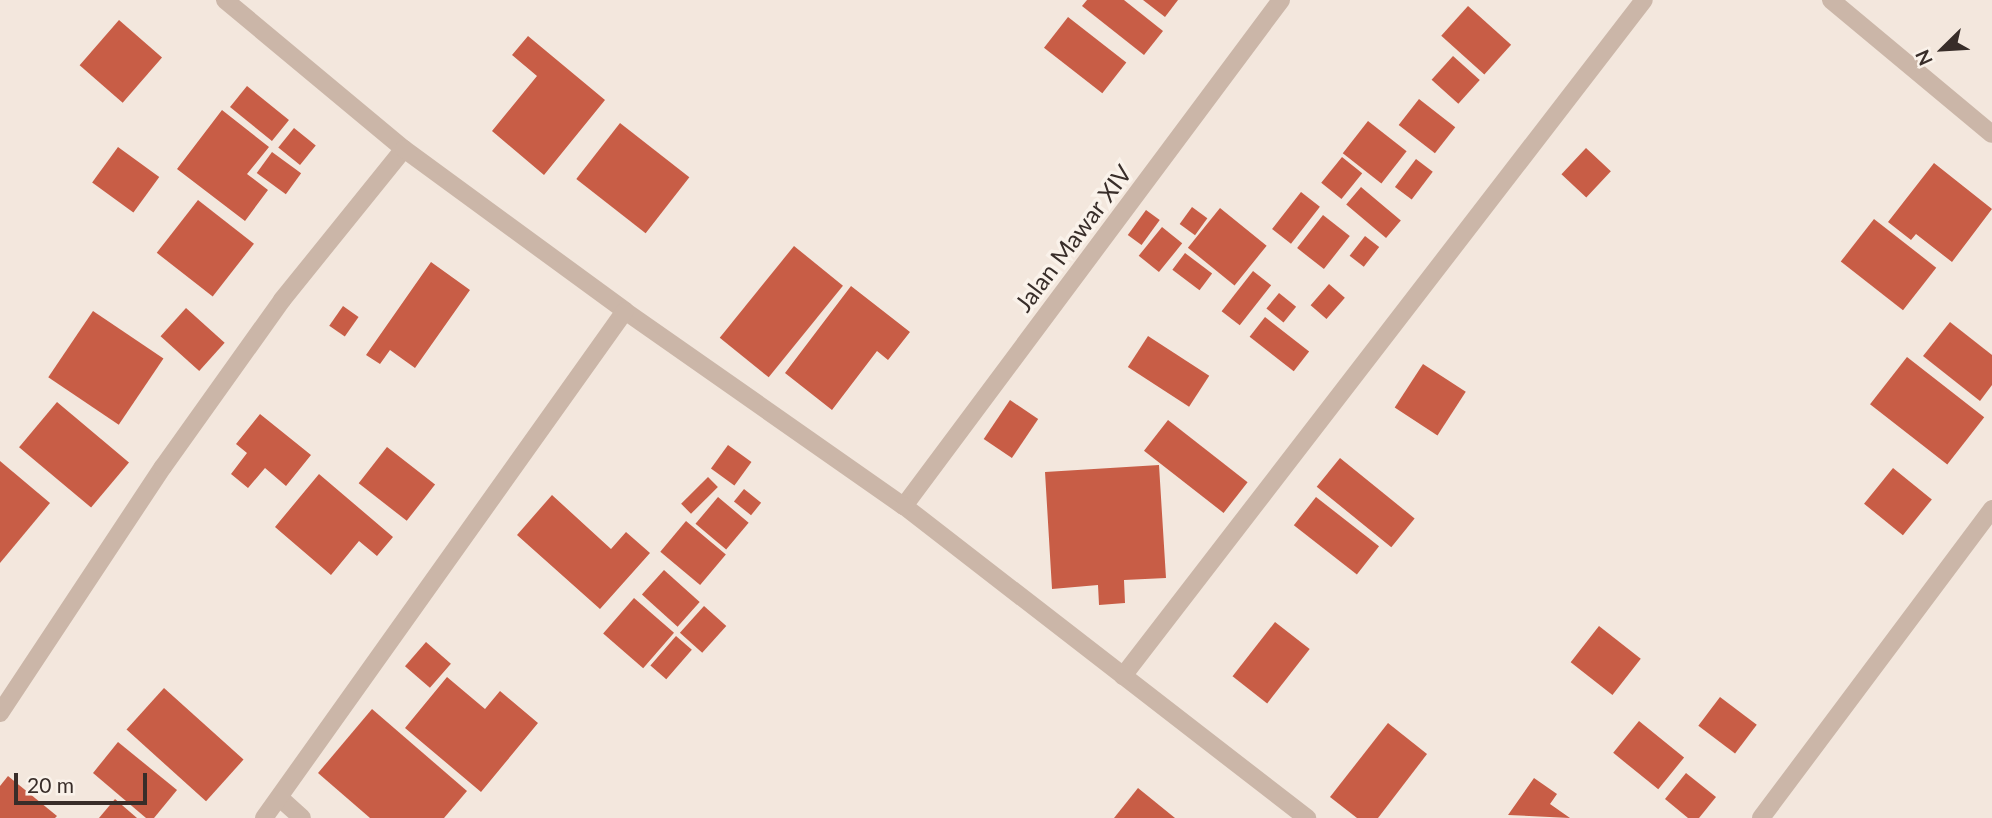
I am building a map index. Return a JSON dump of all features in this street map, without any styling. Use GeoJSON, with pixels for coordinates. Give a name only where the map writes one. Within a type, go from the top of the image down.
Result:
{"type":"FeatureCollection","features":[{"type":"Feature","properties":{"kind":"street"},"geometry":{"type":"LineString","coordinates":[[225,0],[404,149],[625,311],[904,506],[1307,818]]}},
{"type":"Feature","properties":{"kind":"street","name":"Jalan Mawar XIV"},"geometry":{"type":"LineString","coordinates":[[904,506],[1281,0]]}},
{"type":"Feature","properties":{"kind":"street"},"geometry":{"type":"LineString","coordinates":[[1123,676],[1644,0]]}},
{"type":"Feature","properties":{"kind":"street"},"geometry":{"type":"LineString","coordinates":[[1831,0],[1992,134]]}},
{"type":"Feature","properties":{"kind":"street"},"geometry":{"type":"LineString","coordinates":[[0,713],[163,467],[282,300],[404,149]]}},
{"type":"Feature","properties":{"kind":"street"},"geometry":{"type":"LineString","coordinates":[[264,818],[281,799],[625,311]]}},
{"type":"Feature","properties":{"kind":"street"},"geometry":{"type":"LineString","coordinates":[[1761,818],[1992,509]]}},
{"type":"Feature","properties":{"kind":"street"},"geometry":{"type":"LineString","coordinates":[[281,799],[302,818]]}},
{"type":"Feature","properties":{"kind":"building"},"geometry":{"type":"Polygon","coordinates":[[[1087,0],[1124,0],[1163,31],[1144,55],[1082,6],[1087,0]]]}},
{"type":"Feature","properties":{"kind":"building"},"geometry":{"type":"Polygon","coordinates":[[[1143,0],[1178,0],[1165,17],[1143,0]]]}},
{"type":"Feature","properties":{"kind":"building"},"geometry":{"type":"Polygon","coordinates":[[[1468,6],[1511,45],[1484,75],[1441,36],[1468,6]]]}},
{"type":"Feature","properties":{"kind":"building"},"geometry":{"type":"Polygon","coordinates":[[[1068,17],[1126,63],[1102,93],[1044,48],[1068,17]]]}},
{"type":"Feature","properties":{"kind":"building"},"geometry":{"type":"Polygon","coordinates":[[[119,20],[162,57],[123,103],[80,65],[119,20]]]}},
{"type":"Feature","properties":{"kind":"building"},"geometry":{"type":"Polygon","coordinates":[[[528,36],[605,100],[544,175],[492,131],[537,76],[512,55],[528,36]]]}},
{"type":"Feature","properties":{"kind":"building"},"geometry":{"type":"Polygon","coordinates":[[[1453,56],[1480,80],[1458,104],[1432,80],[1453,56]]]}},
{"type":"Feature","properties":{"kind":"building"},"geometry":{"type":"Polygon","coordinates":[[[247,86],[289,120],[272,141],[230,107],[247,86]]]}},
{"type":"Feature","properties":{"kind":"building"},"geometry":{"type":"Polygon","coordinates":[[[1419,99],[1455,127],[1435,153],[1399,125],[1419,99]]]}},
{"type":"Feature","properties":{"kind":"building"},"geometry":{"type":"Polygon","coordinates":[[[222,110],[269,147],[247,174],[268,190],[245,221],[177,169],[222,110]]]}},
{"type":"Feature","properties":{"kind":"building"},"geometry":{"type":"Polygon","coordinates":[[[1368,121],[1407,151],[1381,183],[1343,153],[1368,121]]]}},
{"type":"Feature","properties":{"kind":"building"},"geometry":{"type":"Polygon","coordinates":[[[620,123],[689,177],[646,233],[576,179],[620,123]]]}},
{"type":"Feature","properties":{"kind":"building"},"geometry":{"type":"Polygon","coordinates":[[[294,128],[316,146],[300,165],[278,147],[294,128]]]}},
{"type":"Feature","properties":{"kind":"building"},"geometry":{"type":"Polygon","coordinates":[[[118,147],[159,177],[133,213],[92,183],[118,147]]]}},
{"type":"Feature","properties":{"kind":"building"},"geometry":{"type":"Polygon","coordinates":[[[1586,148],[1611,171],[1586,198],[1561,174],[1586,148]]]}},
{"type":"Feature","properties":{"kind":"building"},"geometry":{"type":"Polygon","coordinates":[[[272,152],[301,173],[286,194],[257,173],[272,152]]]}},
{"type":"Feature","properties":{"kind":"building"},"geometry":{"type":"Polygon","coordinates":[[[1342,157],[1362,173],[1341,199],[1321,183],[1342,157]]]}},
{"type":"Feature","properties":{"kind":"building"},"geometry":{"type":"Polygon","coordinates":[[[1416,159],[1433,172],[1412,200],[1395,187],[1416,159]]]}},
{"type":"Feature","properties":{"kind":"building"},"geometry":{"type":"Polygon","coordinates":[[[1934,163],[1992,209],[1952,262],[1916,234],[1911,240],[1888,222],[1934,163]]]}},
{"type":"Feature","properties":{"kind":"building"},"geometry":{"type":"Polygon","coordinates":[[[1361,187],[1401,220],[1386,238],[1346,205],[1361,187]]]}},
{"type":"Feature","properties":{"kind":"building"},"geometry":{"type":"Polygon","coordinates":[[[1301,192],[1320,207],[1291,244],[1272,229],[1301,192]]]}},
{"type":"Feature","properties":{"kind":"building"},"geometry":{"type":"Polygon","coordinates":[[[198,200],[254,244],[213,297],[157,253],[198,200]]]}},
{"type":"Feature","properties":{"kind":"building"},"geometry":{"type":"Polygon","coordinates":[[[1192,207],[1207,218],[1195,235],[1180,224],[1192,207]]]}},
{"type":"Feature","properties":{"kind":"building"},"geometry":{"type":"Polygon","coordinates":[[[1220,208],[1267,246],[1235,285],[1188,248],[1220,208]]]}},
{"type":"Feature","properties":{"kind":"building"},"geometry":{"type":"Polygon","coordinates":[[[1146,210],[1160,220],[1142,245],[1128,235],[1146,210]]]}},
{"type":"Feature","properties":{"kind":"building"},"geometry":{"type":"Polygon","coordinates":[[[1323,215],[1350,236],[1324,269],[1297,248],[1323,215]]]}},
{"type":"Feature","properties":{"kind":"building"},"geometry":{"type":"Polygon","coordinates":[[[1874,219],[1936,268],[1903,310],[1841,262],[1874,219]]]}},
{"type":"Feature","properties":{"kind":"building"},"geometry":{"type":"Polygon","coordinates":[[[1162,227],[1182,243],[1159,272],[1139,256],[1162,227]]]}},
{"type":"Feature","properties":{"kind":"building"},"geometry":{"type":"Polygon","coordinates":[[[1365,236],[1379,247],[1364,267],[1350,256],[1365,236]]]}},
{"type":"Feature","properties":{"kind":"building"},"geometry":{"type":"Polygon","coordinates":[[[794,246],[843,286],[769,377],[720,338],[794,246]]]}},
{"type":"Feature","properties":{"kind":"building"},"geometry":{"type":"Polygon","coordinates":[[[1185,253],[1212,273],[1200,290],[1172,270],[1185,253]]]}},
{"type":"Feature","properties":{"kind":"building"},"geometry":{"type":"Polygon","coordinates":[[[431,262],[470,290],[415,368],[390,350],[380,364],[366,355],[431,262]]]}},
{"type":"Feature","properties":{"kind":"building"},"geometry":{"type":"Polygon","coordinates":[[[1253,271],[1271,285],[1240,325],[1222,311],[1253,271]]]}},
{"type":"Feature","properties":{"kind":"building"},"geometry":{"type":"Polygon","coordinates":[[[1329,284],[1345,298],[1326,319],[1311,305],[1329,284]]]}},
{"type":"Feature","properties":{"kind":"building"},"geometry":{"type":"Polygon","coordinates":[[[851,286],[910,332],[888,360],[877,351],[832,410],[785,373],[851,286]]]}},
{"type":"Feature","properties":{"kind":"building"},"geometry":{"type":"Polygon","coordinates":[[[1279,293],[1296,307],[1284,322],[1266,309],[1279,293]]]}},
{"type":"Feature","properties":{"kind":"building"},"geometry":{"type":"Polygon","coordinates":[[[343,306],[359,317],[345,337],[329,326],[343,306]]]}},
{"type":"Feature","properties":{"kind":"building"},"geometry":{"type":"Polygon","coordinates":[[[186,308],[225,343],[199,371],[161,336],[186,308]]]}},
{"type":"Feature","properties":{"kind":"building"},"geometry":{"type":"Polygon","coordinates":[[[93,311],[163,359],[119,425],[48,377],[93,311]]]}},
{"type":"Feature","properties":{"kind":"building"},"geometry":{"type":"Polygon","coordinates":[[[1265,317],[1309,351],[1294,371],[1250,337],[1265,317]]]}},
{"type":"Feature","properties":{"kind":"building"},"geometry":{"type":"Polygon","coordinates":[[[1950,322],[1992,355],[1992,385],[1980,401],[1923,356],[1950,322]]]}},
{"type":"Feature","properties":{"kind":"building"},"geometry":{"type":"Polygon","coordinates":[[[1148,336],[1209,376],[1189,407],[1128,367],[1148,336]]]}},
{"type":"Feature","properties":{"kind":"building"},"geometry":{"type":"Polygon","coordinates":[[[1907,357],[1984,417],[1947,465],[1870,404],[1907,357]]]}},
{"type":"Feature","properties":{"kind":"building"},"geometry":{"type":"Polygon","coordinates":[[[1423,364],[1466,392],[1437,435],[1395,408],[1423,364]]]}},
{"type":"Feature","properties":{"kind":"building"},"geometry":{"type":"Polygon","coordinates":[[[1010,400],[1038,419],[1012,458],[984,439],[1010,400]]]}},
{"type":"Feature","properties":{"kind":"building"},"geometry":{"type":"Polygon","coordinates":[[[57,402],[129,462],[91,508],[19,447],[57,402]]]}},
{"type":"Feature","properties":{"kind":"building"},"geometry":{"type":"Polygon","coordinates":[[[260,414],[311,455],[286,486],[265,468],[248,488],[231,474],[247,453],[236,444],[260,414]]]}},
{"type":"Feature","properties":{"kind":"building"},"geometry":{"type":"Polygon","coordinates":[[[1168,420],[1248,482],[1224,513],[1144,451],[1168,420]]]}},
{"type":"Feature","properties":{"kind":"building"},"geometry":{"type":"Polygon","coordinates":[[[728,445],[751,462],[734,486],[711,468],[728,445]]]}},
{"type":"Feature","properties":{"kind":"building"},"geometry":{"type":"Polygon","coordinates":[[[387,447],[435,485],[407,521],[359,483],[387,447]]]}},
{"type":"Feature","properties":{"kind":"building"},"geometry":{"type":"Polygon","coordinates":[[[1340,458],[1415,518],[1391,547],[1317,487],[1340,458]]]}},
{"type":"Feature","properties":{"kind":"building"},"geometry":{"type":"Polygon","coordinates":[[[0,461],[50,503],[0,563],[0,461]]]}},
{"type":"Feature","properties":{"kind":"building"},"geometry":{"type":"Polygon","coordinates":[[[1159,465],[1166,578],[1124,580],[1125,603],[1099,605],[1098,585],[1052,589],[1045,472],[1159,465]]]}},
{"type":"Feature","properties":{"kind":"building"},"geometry":{"type":"Polygon","coordinates":[[[1893,468],[1932,499],[1903,535],[1864,504],[1893,468]]]}},
{"type":"Feature","properties":{"kind":"building"},"geometry":{"type":"Polygon","coordinates":[[[319,474],[393,537],[377,556],[359,541],[331,575],[275,527],[319,474]]]}},
{"type":"Feature","properties":{"kind":"building"},"geometry":{"type":"Polygon","coordinates":[[[708,477],[718,487],[691,514],[681,504],[708,477]]]}},
{"type":"Feature","properties":{"kind":"building"},"geometry":{"type":"Polygon","coordinates":[[[744,489],[761,503],[751,515],[734,501],[744,489]]]}},
{"type":"Feature","properties":{"kind":"building"},"geometry":{"type":"Polygon","coordinates":[[[552,495],[611,549],[626,532],[650,553],[600,609],[517,535],[552,495]]]}},
{"type":"Feature","properties":{"kind":"building"},"geometry":{"type":"Polygon","coordinates":[[[718,497],[749,523],[726,550],[696,524],[718,497]]]}},
{"type":"Feature","properties":{"kind":"building"},"geometry":{"type":"Polygon","coordinates":[[[1316,497],[1379,546],[1357,575],[1294,525],[1316,497]]]}},
{"type":"Feature","properties":{"kind":"building"},"geometry":{"type":"Polygon","coordinates":[[[686,521],[726,554],[700,585],[660,552],[686,521]]]}},
{"type":"Feature","properties":{"kind":"building"},"geometry":{"type":"Polygon","coordinates":[[[664,570],[700,602],[678,627],[642,595],[664,570]]]}},
{"type":"Feature","properties":{"kind":"building"},"geometry":{"type":"Polygon","coordinates":[[[634,598],[674,633],[643,668],[603,633],[634,598]]]}},
{"type":"Feature","properties":{"kind":"building"},"geometry":{"type":"Polygon","coordinates":[[[704,606],[726,626],[702,653],[680,633],[704,606]]]}},
{"type":"Feature","properties":{"kind":"building"},"geometry":{"type":"Polygon","coordinates":[[[1275,622],[1310,649],[1267,703],[1233,676],[1275,622]]]}},
{"type":"Feature","properties":{"kind":"building"},"geometry":{"type":"Polygon","coordinates":[[[1599,626],[1641,659],[1612,695],[1571,662],[1599,626]]]}},
{"type":"Feature","properties":{"kind":"building"},"geometry":{"type":"Polygon","coordinates":[[[676,636],[692,650],[666,679],[650,665],[676,636]]]}},
{"type":"Feature","properties":{"kind":"building"},"geometry":{"type":"Polygon","coordinates":[[[426,642],[451,664],[430,688],[405,666],[426,642]]]}},
{"type":"Feature","properties":{"kind":"building"},"geometry":{"type":"Polygon","coordinates":[[[447,677],[485,709],[500,691],[538,723],[481,792],[405,728],[447,677]]]}},
{"type":"Feature","properties":{"kind":"building"},"geometry":{"type":"Polygon","coordinates":[[[164,688],[244,760],[206,801],[127,730],[164,688]]]}},
{"type":"Feature","properties":{"kind":"building"},"geometry":{"type":"Polygon","coordinates":[[[1720,697],[1757,725],[1735,753],[1698,726],[1720,697]]]}},
{"type":"Feature","properties":{"kind":"building"},"geometry":{"type":"Polygon","coordinates":[[[372,709],[467,791],[444,818],[370,818],[318,773],[372,709]]]}},
{"type":"Feature","properties":{"kind":"building"},"geometry":{"type":"Polygon","coordinates":[[[1639,721],[1684,758],[1658,789],[1613,753],[1639,721]]]}},
{"type":"Feature","properties":{"kind":"building"},"geometry":{"type":"Polygon","coordinates":[[[1388,723],[1427,754],[1378,818],[1357,818],[1330,797],[1388,723]]]}},
{"type":"Feature","properties":{"kind":"building"},"geometry":{"type":"Polygon","coordinates":[[[118,742],[177,790],[154,818],[146,818],[93,773],[118,742]]]}},
{"type":"Feature","properties":{"kind":"building"},"geometry":{"type":"Polygon","coordinates":[[[1686,773],[1716,797],[1699,818],[1688,818],[1665,799],[1686,773]]]}},
{"type":"Feature","properties":{"kind":"building"},"geometry":{"type":"Polygon","coordinates":[[[8,776],[57,816],[0,818],[0,786],[8,776]]]}},
{"type":"Feature","properties":{"kind":"building"},"geometry":{"type":"Polygon","coordinates":[[[1534,778],[1557,794],[1550,804],[1570,818],[1508,815],[1534,778]]]}},
{"type":"Feature","properties":{"kind":"building"},"geometry":{"type":"Polygon","coordinates":[[[1138,788],[1175,818],[1114,818],[1138,788]]]}},
{"type":"Feature","properties":{"kind":"building"},"geometry":{"type":"Polygon","coordinates":[[[115,799],[137,818],[99,818],[115,799]]]}}]}
